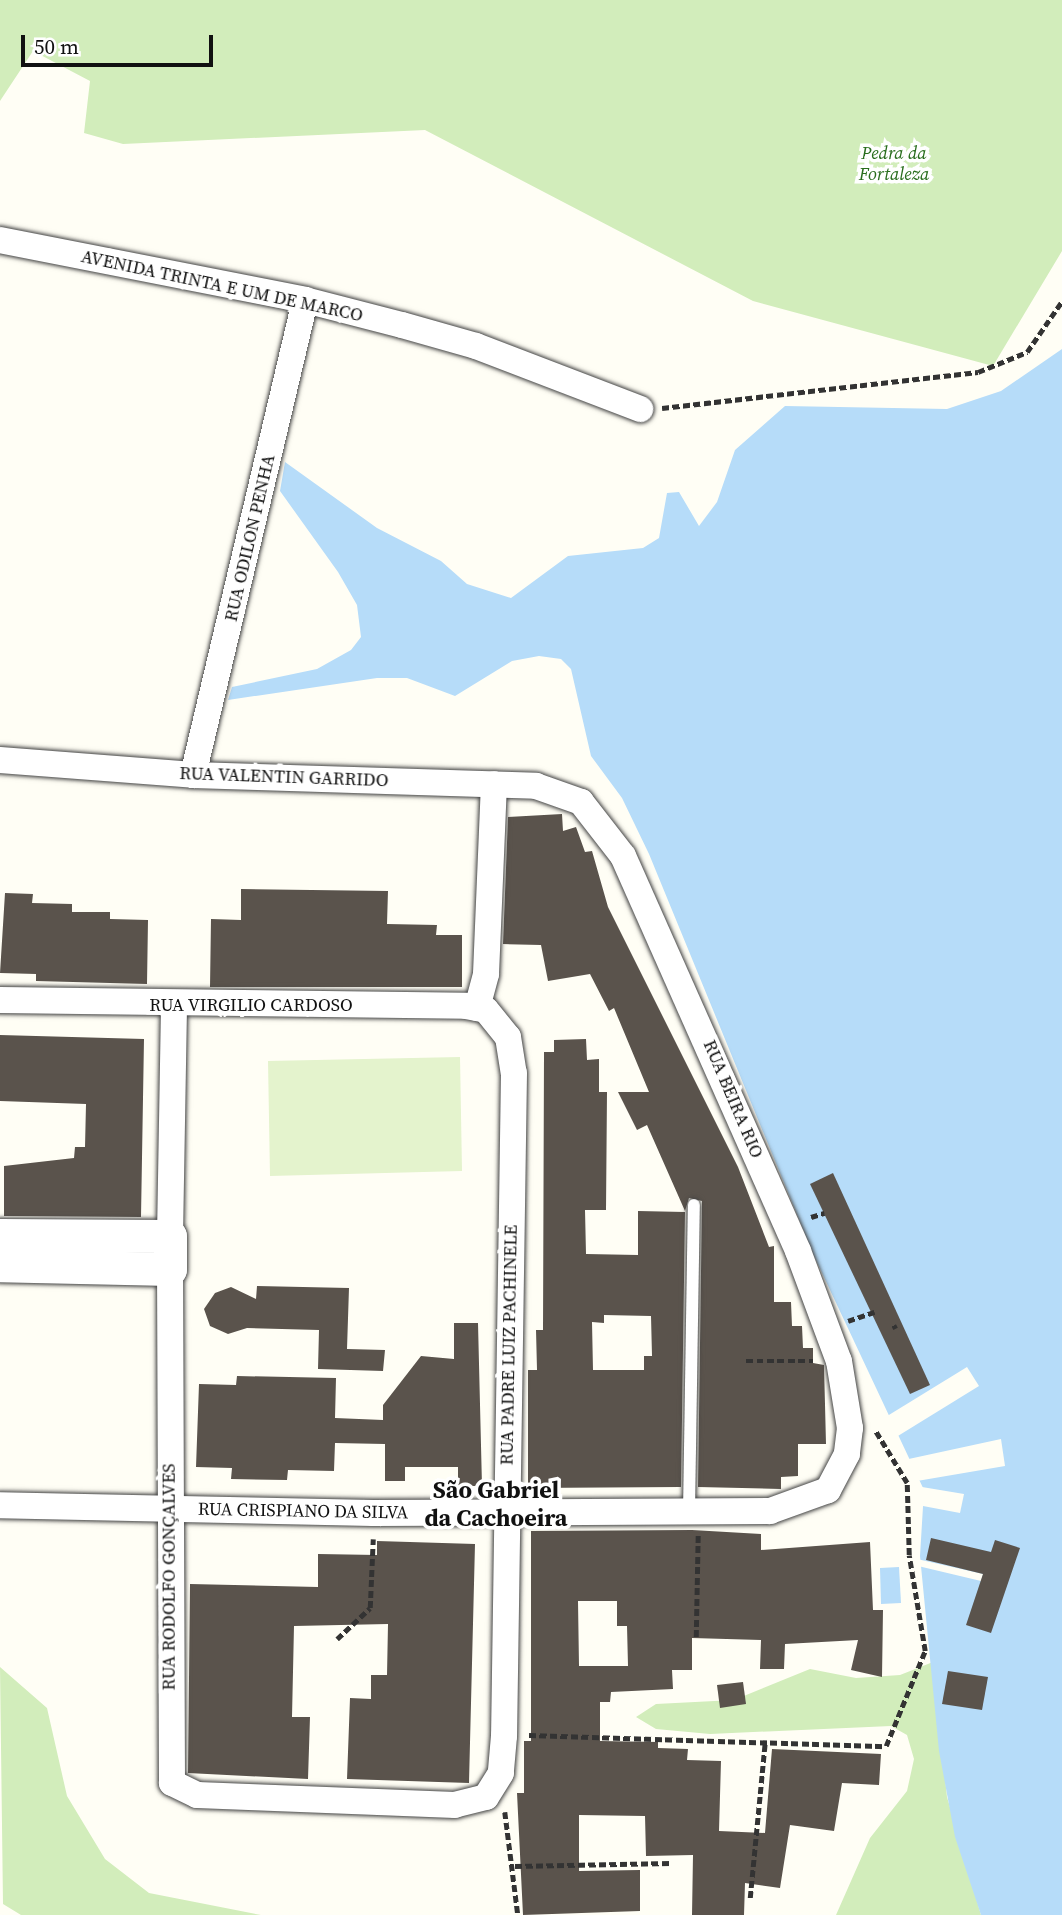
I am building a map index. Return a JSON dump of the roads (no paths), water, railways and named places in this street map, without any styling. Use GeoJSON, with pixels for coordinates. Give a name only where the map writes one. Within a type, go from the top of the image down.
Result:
{"type":"FeatureCollection","features":[{"type":"Feature","properties":{"kind":"street","name":"AVENIDA TRINTA E UM DE MARCO"},"geometry":{"type":"LineString","coordinates":[[0,240],[305,300],[477,346],[640,409]]}},
{"type":"Feature","properties":{"kind":"street","name":"RUA ODILON PENHA"},"geometry":{"type":"LineString","coordinates":[[193,775],[305,300]]}},
{"type":"Feature","properties":{"kind":"street","name":"RUA VALENTIN GARRIDO"},"geometry":{"type":"LineString","coordinates":[[0,760],[193,775],[494,784],[568,794]]}},
{"type":"Feature","properties":{"kind":"street"},"geometry":{"type":"LineString","coordinates":[[488,1015],[486,974],[494,784]]}},
{"type":"Feature","properties":{"kind":"street","name":"RUA BEIRA RIO"},"geometry":{"type":"LineString","coordinates":[[568,794],[613,838],[675,965],[839,1361],[848,1398],[850,1428]]}},
{"type":"Feature","properties":{"kind":"street","name":"RUA VIRGILIO CARDOSO"},"geometry":{"type":"LineString","coordinates":[[0,1000],[488,1015]]}},
{"type":"Feature","properties":{"kind":"street","name":"RUA RODOLFO GONÇALVES"},"geometry":{"type":"LineString","coordinates":[[174,1006],[170,1253],[172,1783],[197,1795],[454,1805],[492,1790],[504,1746]]}},
{"type":"Feature","properties":{"kind":"street","name":"RUA PADRE LUIZ PACHINELE"},"geometry":{"type":"LineString","coordinates":[[488,1015],[514,1073],[504,1746]]}},
{"type":"Feature","properties":{"kind":"street"},"geometry":{"type":"LineString","coordinates":[[0,1234],[170,1253]]}},
{"type":"Feature","properties":{"kind":"street"},"geometry":{"type":"LineString","coordinates":[[0,1265],[170,1253]]}},
{"type":"Feature","properties":{"kind":"street","name":"RUA CRISPIANO DA SILVA"},"geometry":{"type":"LineString","coordinates":[[0,1505],[373,1513],[693,1512],[783,1509],[817,1498],[836,1477],[850,1428]]}},
{"type":"Feature","properties":{"kind":"lane"},"geometry":{"type":"LineString","coordinates":[[693,1512],[694,1205]]}},
{"type":"Feature","properties":{"kind":"water"},"geometry":{"type":"Polygon","coordinates":[[[1062,349],[1062,1915],[981,1915],[955,1837],[939,1751],[920,1556],[924,1490],[814,1256],[649,854],[622,798],[591,756],[571,669],[561,659],[539,656],[512,661],[455,696],[407,678],[377,678],[228,700],[232,687],[317,669],[351,650],[361,637],[357,605],[338,572],[280,491],[285,462],[377,528],[441,561],[467,584],[511,598],[568,556],[643,548],[659,538],[667,493],[679,492],[699,526],[717,502],[735,450],[785,406],[947,409],[1001,391],[1062,349]]]}},
{"type":"Feature","properties":{"kind":"water"},"geometry":{"type":"Polygon","coordinates":[[[899,1567],[901,1603],[881,1604],[880,1568],[899,1567]]]}},
{"type":"Feature","properties":{"kind":"district","name":"São Gabriel da Cachoeira"},"geometry":{"type":"Point","coordinates":[496,1504]}},
{"type":"Feature","properties":{"kind":"park label","name":"Pedra da Fortaleza"},"geometry":{"type":"Point","coordinates":[894,164]}}]}
